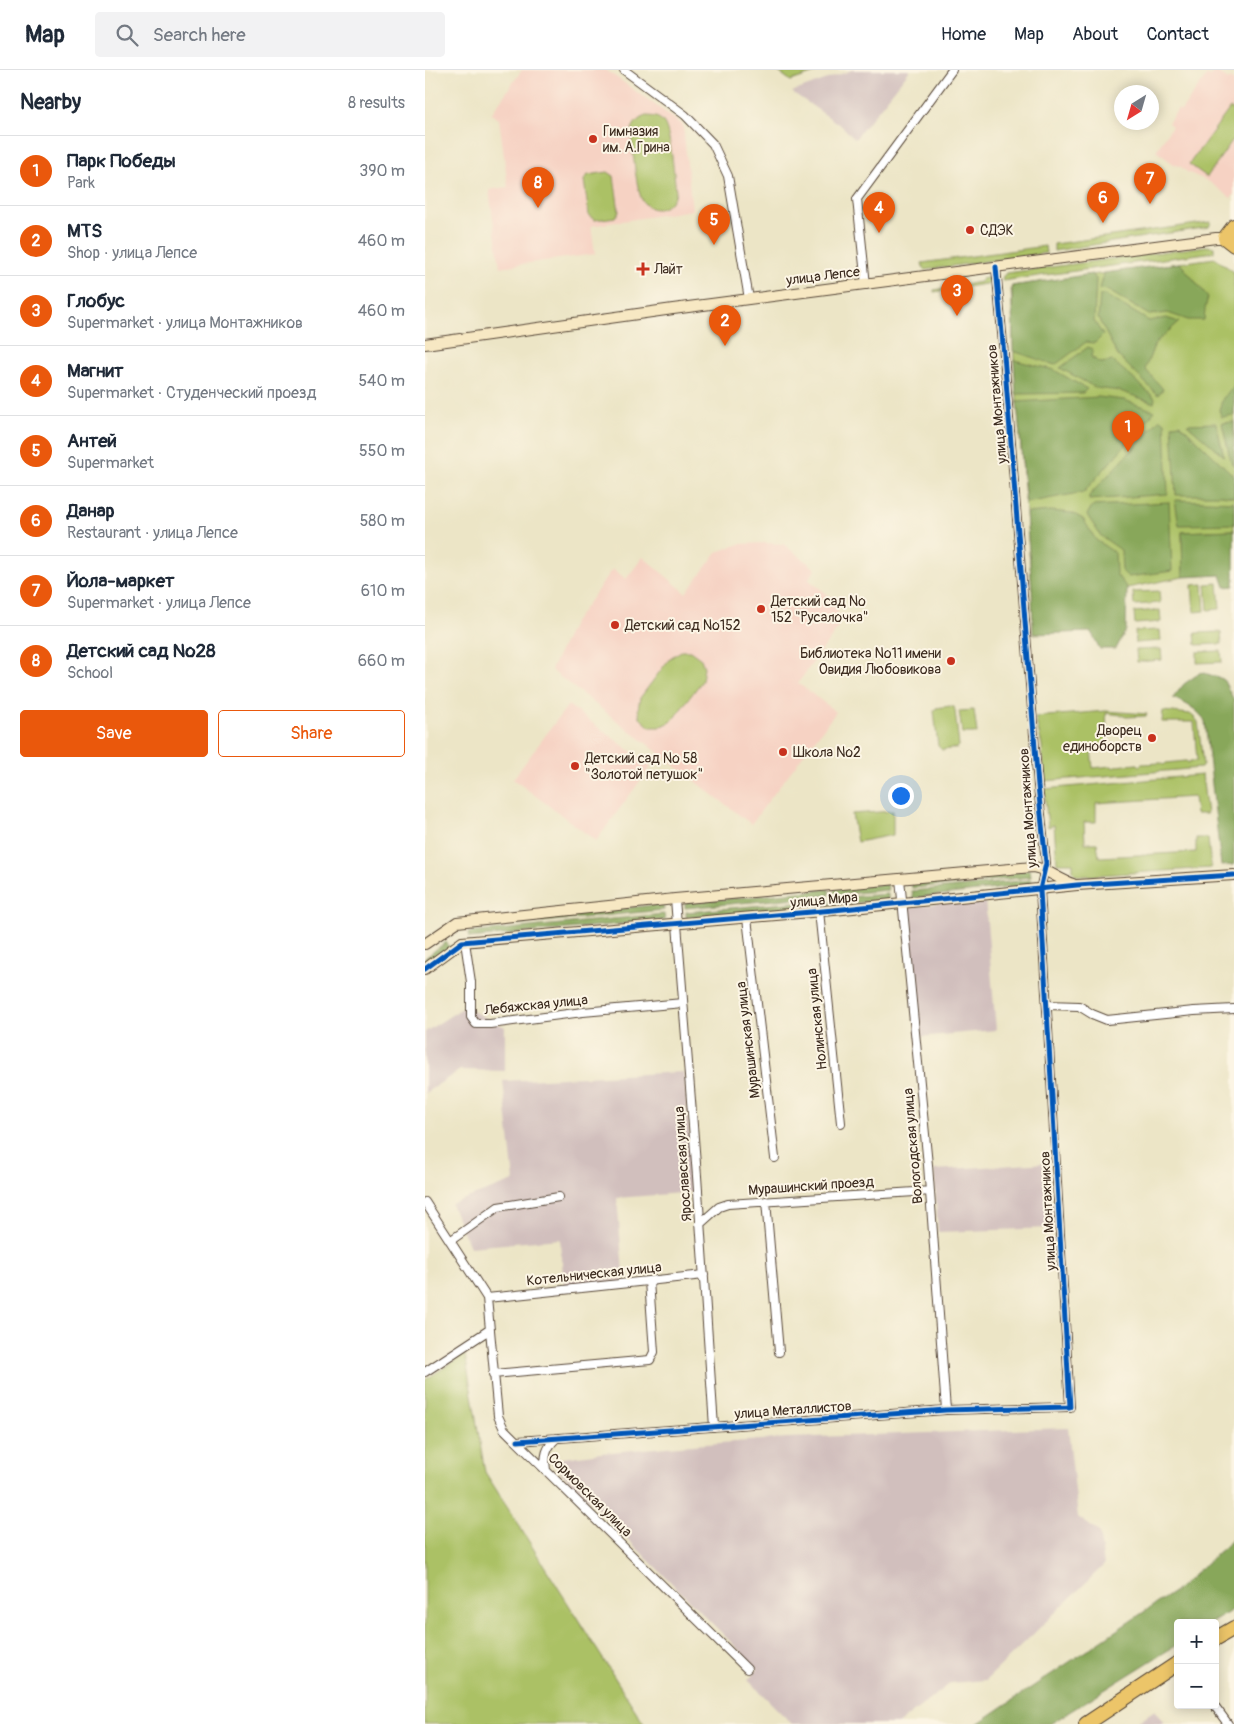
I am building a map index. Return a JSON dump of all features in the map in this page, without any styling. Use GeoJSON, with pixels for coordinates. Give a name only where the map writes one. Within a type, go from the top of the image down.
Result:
{"type":"FeatureCollection","features":[{"type":"Feature","properties":{"kind":"highway"},"geometry":{"type":"LineString","coordinates":[[1229,242],[1234,226]]}},
{"type":"Feature","properties":{"kind":"highway"},"geometry":{"type":"LineString","coordinates":[[1219,1637],[1234,1628]]}},
{"type":"Feature","properties":{"kind":"highway"},"geometry":{"type":"LineString","coordinates":[[1086,1724],[1176,1664]]}},
{"type":"Feature","properties":{"kind":"street"},"geometry":{"type":"LineString","coordinates":[[624,70],[685,115],[713,144],[728,176],[749,299]]}},
{"type":"Feature","properties":{"kind":"street"},"geometry":{"type":"LineString","coordinates":[[866,285],[857,199],[953,70]]}},
{"type":"Feature","properties":{"kind":"street","name":"улица Лепсе"},"geometry":{"type":"LineString","coordinates":[[425,344],[749,299],[1216,238],[1229,242]]}},
{"type":"Feature","properties":{"kind":"street","name":"улица Монтажников"},"geometry":{"type":"LineString","coordinates":[[996,267],[1046,870],[1040,890],[1070,1407]]}},
{"type":"Feature","properties":{"kind":"street","name":"улица Мира"},"geometry":{"type":"LineString","coordinates":[[425,944],[457,922],[675,899],[1033,867],[1046,870],[1064,881],[1077,885]]}},
{"type":"Feature","properties":{"kind":"street","name":"улица Мира"},"geometry":{"type":"LineString","coordinates":[[425,969],[462,942],[819,912],[1077,885],[1234,875]]}},
{"type":"Feature","properties":{"kind":"street","name":"Вологодская улица"},"geometry":{"type":"LineString","coordinates":[[900,879],[930,1191],[946,1410]]}},
{"type":"Feature","properties":{"kind":"street","name":"Ярославская улица"},"geometry":{"type":"LineString","coordinates":[[675,899],[715,1427]]}},
{"type":"Feature","properties":{"kind":"street","name":"Нолинская улица"},"geometry":{"type":"LineString","coordinates":[[819,912],[841,1123]]}},
{"type":"Feature","properties":{"kind":"street","name":"Мурашинская улица"},"geometry":{"type":"LineString","coordinates":[[747,918],[775,1158]]}},
{"type":"Feature","properties":{"kind":"street","name":"Лебяжская улица"},"geometry":{"type":"LineString","coordinates":[[465,942],[471,982],[471,1017],[476,1024],[683,1003]]}},
{"type":"Feature","properties":{"kind":"street"},"geometry":{"type":"LineString","coordinates":[[1047,1006],[1079,1006],[1107,1020],[1234,1009]]}},
{"type":"Feature","properties":{"kind":"street","name":"Мурашинский проезд"},"geometry":{"type":"LineString","coordinates":[[700,1224],[719,1207],[728,1204],[930,1191]]}},
{"type":"Feature","properties":{"kind":"street"},"geometry":{"type":"LineString","coordinates":[[450,1241],[498,1207],[559,1197]]}},
{"type":"Feature","properties":{"kind":"street"},"geometry":{"type":"LineString","coordinates":[[766,1201],[779,1352]]}},
{"type":"Feature","properties":{"kind":"street","name":"Сормовская улица"},"geometry":{"type":"LineString","coordinates":[[425,1202],[487,1298],[498,1416],[504,1429],[747,1669]]}},
{"type":"Feature","properties":{"kind":"street","name":"Котельническая улица"},"geometry":{"type":"LineString","coordinates":[[487,1298],[704,1275]]}},
{"type":"Feature","properties":{"kind":"street"},"geometry":{"type":"LineString","coordinates":[[493,1374],[650,1360],[654,1352],[649,1281]]}},
{"type":"Feature","properties":{"kind":"street"},"geometry":{"type":"LineString","coordinates":[[425,1372],[489,1330]]}},
{"type":"Feature","properties":{"kind":"street","name":"улица Металлистов"},"geometry":{"type":"LineString","coordinates":[[518,1441],[946,1410],[1070,1407]]}},
{"type":"Feature","properties":{"kind":"street"},"geometry":{"type":"LineString","coordinates":[[546,1470],[546,1453],[549,1446],[557,1438]]}},
{"type":"Feature","properties":{"kind":"street"},"geometry":{"type":"LineString","coordinates":[[1217,1709],[1228,1724]]}},
{"type":"Feature","properties":{"kind":"shaded area","name":"Гимназия им. А.Грина"},"geometry":{"type":"Polygon","coordinates":[[[522,70],[606,70],[683,125],[692,210],[591,226],[595,254],[500,267],[489,190],[508,187],[499,119],[491,114],[522,70]]]}},
{"type":"Feature","properties":{"kind":"shaded area"},"geometry":{"type":"Polygon","coordinates":[[[852,70],[910,70],[855,139],[843,127],[792,92],[852,70]]]}},
{"type":"Feature","properties":{"kind":"shaded area"},"geometry":{"type":"Polygon","coordinates":[[[1215,70],[1228,80],[1230,78],[1234,81],[1234,194],[1231,198],[1208,181],[1187,172],[1156,151],[1172,126],[1168,123],[1178,109],[1181,111],[1207,75],[1210,76],[1215,70]]]}},
{"type":"Feature","properties":{"kind":"shaded area"},"geometry":{"type":"Polygon","coordinates":[[[740,544],[783,544],[816,569],[808,579],[838,603],[838,628],[798,683],[836,712],[751,824],[551,670],[573,624],[613,569],[626,579],[643,557],[686,593],[717,552],[740,544]]]}},
{"type":"Feature","properties":{"kind":"shaded area"},"geometry":{"type":"Polygon","coordinates":[[[568,705],[651,766],[596,841],[513,779],[568,705]]]}},
{"type":"Feature","properties":{"kind":"shaded area"},"geometry":{"type":"Polygon","coordinates":[[[985,898],[996,1030],[919,1037],[908,910],[910,907],[985,898]]]}},
{"type":"Feature","properties":{"kind":"shaded area"},"geometry":{"type":"Polygon","coordinates":[[[464,1007],[505,1027],[505,1071],[460,1070],[425,1093],[425,1032],[464,1007]]]}},
{"type":"Feature","properties":{"kind":"shaded area"},"geometry":{"type":"Polygon","coordinates":[[[684,1072],[695,1192],[617,1198],[624,1285],[564,1287],[560,1239],[470,1247],[451,1204],[514,1181],[503,1081],[684,1072]]]}},
{"type":"Feature","properties":{"kind":"shaded area"},"geometry":{"type":"Polygon","coordinates":[[[1047,1163],[1051,1228],[938,1232],[934,1170],[1047,1163]]]}},
{"type":"Feature","properties":{"kind":"shaded area"},"geometry":{"type":"Polygon","coordinates":[[[1068,1428],[1078,1517],[1099,1532],[1104,1565],[986,1680],[951,1683],[898,1724],[792,1724],[748,1680],[758,1669],[548,1460],[666,1447],[787,1438],[1068,1428]]]}},
{"type":"Feature","properties":{"kind":"shaded area"},"geometry":{"type":"Polygon","coordinates":[[[1155,1710],[1165,1724],[1134,1724],[1155,1710]]]}},
{"type":"Feature","properties":{"kind":"green space"},"geometry":{"type":"Polygon","coordinates":[[[776,70],[823,70],[791,81],[776,70]]]}},
{"type":"Feature","properties":{"kind":"green space"},"geometry":{"type":"Polygon","coordinates":[[[1230,108],[1234,111],[1234,138],[1207,177],[1189,164],[1230,108]]]}},
{"type":"Feature","properties":{"kind":"green space"},"geometry":{"type":"Polygon","coordinates":[[[646,116],[656,117],[664,123],[669,136],[672,156],[676,191],[668,205],[659,209],[649,207],[644,203],[639,191],[635,171],[632,128],[635,123],[646,116]]]}},
{"type":"Feature","properties":{"kind":"green space"},"geometry":{"type":"Polygon","coordinates":[[[608,172],[614,176],[619,212],[615,217],[595,220],[589,216],[584,180],[588,175],[608,172]]]}},
{"type":"Feature","properties":{"kind":"green space"},"geometry":{"type":"Polygon","coordinates":[[[1211,222],[1209,227],[1054,251],[1054,244],[1211,222]]]}},
{"type":"Feature","properties":{"kind":"green space"},"geometry":{"type":"Polygon","coordinates":[[[1045,246],[1046,253],[924,270],[922,263],[1045,246]]]}},
{"type":"Feature","properties":{"kind":"green space"},"geometry":{"type":"Polygon","coordinates":[[[1206,246],[1214,247],[1214,252],[1002,281],[1003,276],[1007,273],[1206,246]]]}},
{"type":"Feature","properties":{"kind":"green space"},"geometry":{"type":"Polygon","coordinates":[[[1215,258],[1234,272],[1234,530],[1182,532],[1183,577],[1127,588],[1032,589],[1014,360],[1011,286],[1215,258]]]}},
{"type":"Feature","properties":{"kind":"green space"},"geometry":{"type":"Polygon","coordinates":[[[1180,263],[1208,297],[1204,320],[1188,320],[1168,313],[1149,315],[1107,290],[1100,289],[1104,273],[1180,263]]]}},
{"type":"Feature","properties":{"kind":"green space"},"geometry":{"type":"Polygon","coordinates":[[[1092,274],[1096,279],[1094,321],[1103,335],[1095,343],[1086,342],[1055,365],[1013,351],[1012,286],[1092,274]]]}},
{"type":"Feature","properties":{"kind":"green space"},"geometry":{"type":"Polygon","coordinates":[[[983,278],[988,278],[992,283],[934,292],[934,290],[980,282],[983,278]]]}},
{"type":"Feature","properties":{"kind":"green space"},"geometry":{"type":"Polygon","coordinates":[[[1100,295],[1105,295],[1149,321],[1166,318],[1179,322],[1155,343],[1145,369],[1163,389],[1158,395],[1118,356],[1098,318],[1100,295]]]}},
{"type":"Feature","properties":{"kind":"green space"},"geometry":{"type":"Polygon","coordinates":[[[1088,347],[1093,349],[1091,357],[1101,363],[1113,361],[1155,398],[1154,403],[1120,391],[1096,388],[1060,368],[1088,347]]]}},
{"type":"Feature","properties":{"kind":"green space"},"geometry":{"type":"Polygon","coordinates":[[[1014,360],[1054,370],[1087,389],[1083,393],[1016,394],[1014,360]]]}},
{"type":"Feature","properties":{"kind":"green space"},"geometry":{"type":"Polygon","coordinates":[[[1234,386],[1234,415],[1222,417],[1219,410],[1223,398],[1234,386]]]}},
{"type":"Feature","properties":{"kind":"green space"},"geometry":{"type":"Polygon","coordinates":[[[1098,397],[1124,400],[1155,411],[1084,492],[1026,503],[1017,402],[1098,397]]]}},
{"type":"Feature","properties":{"kind":"green space"},"geometry":{"type":"Polygon","coordinates":[[[1160,419],[1165,422],[1168,494],[1089,500],[1089,496],[1160,419]]]}},
{"type":"Feature","properties":{"kind":"green space"},"geometry":{"type":"Polygon","coordinates":[[[1234,422],[1234,466],[1231,462],[1222,423],[1234,422]]]}},
{"type":"Feature","properties":{"kind":"green space"},"geometry":{"type":"Polygon","coordinates":[[[1216,423],[1224,456],[1187,424],[1216,423]]]}},
{"type":"Feature","properties":{"kind":"green space"},"geometry":{"type":"Polygon","coordinates":[[[1180,424],[1234,476],[1234,497],[1221,495],[1176,495],[1172,425],[1180,424]]]}},
{"type":"Feature","properties":{"kind":"green space"},"geometry":{"type":"Polygon","coordinates":[[[1175,500],[1234,502],[1234,524],[1179,525],[1175,500]]]}},
{"type":"Feature","properties":{"kind":"green space"},"geometry":{"type":"Polygon","coordinates":[[[1169,502],[1172,571],[1128,577],[1122,571],[1121,550],[1101,536],[1087,515],[1092,506],[1169,502]]]}},
{"type":"Feature","properties":{"kind":"green space"},"geometry":{"type":"Polygon","coordinates":[[[1051,511],[1072,513],[1083,519],[1096,540],[1115,553],[1116,574],[1127,588],[1126,630],[1116,649],[1100,649],[1091,632],[1033,634],[1032,589],[1026,513],[1051,511]]]}},
{"type":"Feature","properties":{"kind":"green space"},"geometry":{"type":"Polygon","coordinates":[[[1234,530],[1234,586],[1225,587],[1221,575],[1183,577],[1182,532],[1234,530]]]}},
{"type":"Feature","properties":{"kind":"green space"},"geometry":{"type":"Polygon","coordinates":[[[1218,583],[1220,609],[1208,610],[1206,584],[1218,583]]]}},
{"type":"Feature","properties":{"kind":"green space"},"geometry":{"type":"Polygon","coordinates":[[[1203,584],[1205,611],[1194,612],[1192,585],[1203,584]]]}},
{"type":"Feature","properties":{"kind":"green space"},"geometry":{"type":"Polygon","coordinates":[[[1159,591],[1160,603],[1134,605],[1133,592],[1159,591]]]}},
{"type":"Feature","properties":{"kind":"green space"},"geometry":{"type":"Polygon","coordinates":[[[1160,610],[1161,622],[1135,624],[1134,612],[1160,610]]]}},
{"type":"Feature","properties":{"kind":"green space"},"geometry":{"type":"Polygon","coordinates":[[[1160,630],[1161,641],[1136,643],[1135,631],[1160,630]]]}},
{"type":"Feature","properties":{"kind":"green space"},"geometry":{"type":"Polygon","coordinates":[[[1221,632],[1222,644],[1196,645],[1195,633],[1221,632]]]}},
{"type":"Feature","properties":{"kind":"green space"},"geometry":{"type":"Polygon","coordinates":[[[1161,649],[1162,660],[1137,662],[1136,650],[1161,649]]]}},
{"type":"Feature","properties":{"kind":"green space"},"geometry":{"type":"Polygon","coordinates":[[[681,651],[690,651],[701,659],[704,667],[702,681],[671,722],[659,727],[650,727],[640,718],[638,709],[640,698],[670,658],[681,651]]]}},
{"type":"Feature","properties":{"kind":"green space"},"geometry":{"type":"Polygon","coordinates":[[[1221,651],[1222,662],[1197,663],[1197,652],[1221,651]]]}},
{"type":"Feature","properties":{"kind":"green space"},"geometry":{"type":"Polygon","coordinates":[[[1201,672],[1223,679],[1234,700],[1234,865],[1221,866],[1205,721],[1187,704],[1173,698],[1184,684],[1201,672]]]}},
{"type":"Feature","properties":{"kind":"green space"},"geometry":{"type":"Polygon","coordinates":[[[954,707],[955,711],[959,746],[942,750],[938,746],[934,711],[936,708],[954,707]]]}},
{"type":"Feature","properties":{"kind":"green space"},"geometry":{"type":"Polygon","coordinates":[[[974,710],[977,733],[962,733],[959,711],[974,710]]]}},
{"type":"Feature","properties":{"kind":"green space"},"geometry":{"type":"Polygon","coordinates":[[[1106,711],[1147,714],[1146,716],[1126,717],[1106,713],[1108,747],[1091,750],[1093,768],[1112,766],[1114,768],[1116,766],[1137,764],[1139,766],[1142,764],[1161,763],[1164,765],[1166,763],[1197,761],[1194,722],[1162,722],[1163,711],[1190,714],[1198,722],[1203,765],[1201,768],[1044,781],[1042,745],[1035,717],[1106,711]]]}},
{"type":"Feature","properties":{"kind":"green space"},"geometry":{"type":"Polygon","coordinates":[[[1202,775],[1207,814],[1196,814],[1194,797],[1096,803],[1096,822],[1084,822],[1085,843],[1097,843],[1099,857],[1196,852],[1196,838],[1208,838],[1211,868],[1082,876],[1076,875],[1073,871],[1073,863],[1057,863],[1054,825],[1048,827],[1044,789],[1202,775]]]}},
{"type":"Feature","properties":{"kind":"green space"},"geometry":{"type":"Polygon","coordinates":[[[893,811],[893,835],[857,842],[852,814],[893,811]]]}},
{"type":"Feature","properties":{"kind":"green space"},"geometry":{"type":"Polygon","coordinates":[[[1030,870],[1031,877],[912,888],[911,882],[1030,870]]]}},
{"type":"Feature","properties":{"kind":"green space"},"geometry":{"type":"Polygon","coordinates":[[[1031,880],[1032,885],[913,898],[912,891],[1031,880]]]}},
{"type":"Feature","properties":{"kind":"green space"},"geometry":{"type":"Polygon","coordinates":[[[887,884],[888,890],[835,895],[834,889],[887,884]]]}},
{"type":"Feature","properties":{"kind":"green space"},"geometry":{"type":"Polygon","coordinates":[[[829,889],[830,895],[685,908],[685,903],[829,889]]]}},
{"type":"Feature","properties":{"kind":"green space"},"geometry":{"type":"Polygon","coordinates":[[[888,894],[888,900],[835,905],[835,898],[888,894]]]}},
{"type":"Feature","properties":{"kind":"green space"},"geometry":{"type":"Polygon","coordinates":[[[830,899],[831,905],[686,918],[686,912],[830,899]]]}},
{"type":"Feature","properties":{"kind":"green space"},"geometry":{"type":"Polygon","coordinates":[[[663,904],[664,910],[468,929],[467,925],[663,904]]]}},
{"type":"Feature","properties":{"kind":"green space"},"geometry":{"type":"Polygon","coordinates":[[[664,914],[665,920],[469,938],[468,933],[664,914]]]}},
{"type":"Feature","properties":{"kind":"green space"},"geometry":{"type":"Polygon","coordinates":[[[446,942],[450,947],[425,965],[425,958],[446,942]]]}},
{"type":"Feature","properties":{"kind":"green space"},"geometry":{"type":"Polygon","coordinates":[[[465,1354],[485,1472],[644,1724],[425,1724],[425,1380],[465,1354]]]}},
{"type":"Feature","properties":{"kind":"green space"},"geometry":{"type":"Polygon","coordinates":[[[1234,1538],[1234,1609],[1218,1619],[1174,1619],[1174,1646],[1050,1724],[977,1724],[1178,1589],[1234,1538]]]}},
{"type":"Feature","properties":{"kind":"cycle path"},"geometry":{"type":"LineString","coordinates":[[518,1441],[946,1410],[1070,1407],[1040,890],[1046,863],[1038,786],[996,267]]}},
{"type":"Feature","properties":{"kind":"cycle path"},"geometry":{"type":"LineString","coordinates":[[425,969],[462,942],[834,910],[1077,885],[1234,875]]}},
{"type":"Feature","properties":{"kind":"place","name":"Гимназия им. А.Грина"},"geometry":{"type":"Point","coordinates":[593,139]}},
{"type":"Feature","properties":{"kind":"place","name":"Йола-маркет"},"geometry":{"type":"Point","coordinates":[1150,204]}},
{"type":"Feature","properties":{"kind":"place","name":"Детский сад №28"},"geometry":{"type":"Point","coordinates":[538,208]}},
{"type":"Feature","properties":{"kind":"place","name":"Данар"},"geometry":{"type":"Point","coordinates":[1103,223]}},
{"type":"Feature","properties":{"kind":"place","name":"СДЭК"},"geometry":{"type":"Point","coordinates":[970,230]}},
{"type":"Feature","properties":{"kind":"place","name":"Магнит"},"geometry":{"type":"Point","coordinates":[879,233]}},
{"type":"Feature","properties":{"kind":"place","name":"Антей"},"geometry":{"type":"Point","coordinates":[714,245]}},
{"type":"Feature","properties":{"kind":"place","name":"Лайт"},"geometry":{"type":"Point","coordinates":[643,269]}},
{"type":"Feature","properties":{"kind":"place","name":"Глобус"},"geometry":{"type":"Point","coordinates":[957,316]}},
{"type":"Feature","properties":{"kind":"place","name":"MTS"},"geometry":{"type":"Point","coordinates":[725,346]}},
{"type":"Feature","properties":{"kind":"place","name":"Парк Победы"},"geometry":{"type":"Point","coordinates":[1128,452]}},
{"type":"Feature","properties":{"kind":"place","name":"Детский сад № 152 \"Русалочка\""},"geometry":{"type":"Point","coordinates":[761,609]}},
{"type":"Feature","properties":{"kind":"place","name":"Детский сад №152"},"geometry":{"type":"Point","coordinates":[615,625]}},
{"type":"Feature","properties":{"kind":"place","name":"Библиотека №11 имени Овидия Любовикова"},"geometry":{"type":"Point","coordinates":[951,661]}},
{"type":"Feature","properties":{"kind":"place","name":"Дворец единоборств"},"geometry":{"type":"Point","coordinates":[1152,738]}},
{"type":"Feature","properties":{"kind":"place","name":"Школа №2"},"geometry":{"type":"Point","coordinates":[783,752]}},
{"type":"Feature","properties":{"kind":"place","name":"Детский сад № 58 \"Золотой петушок\""},"geometry":{"type":"Point","coordinates":[575,766]}}]}
